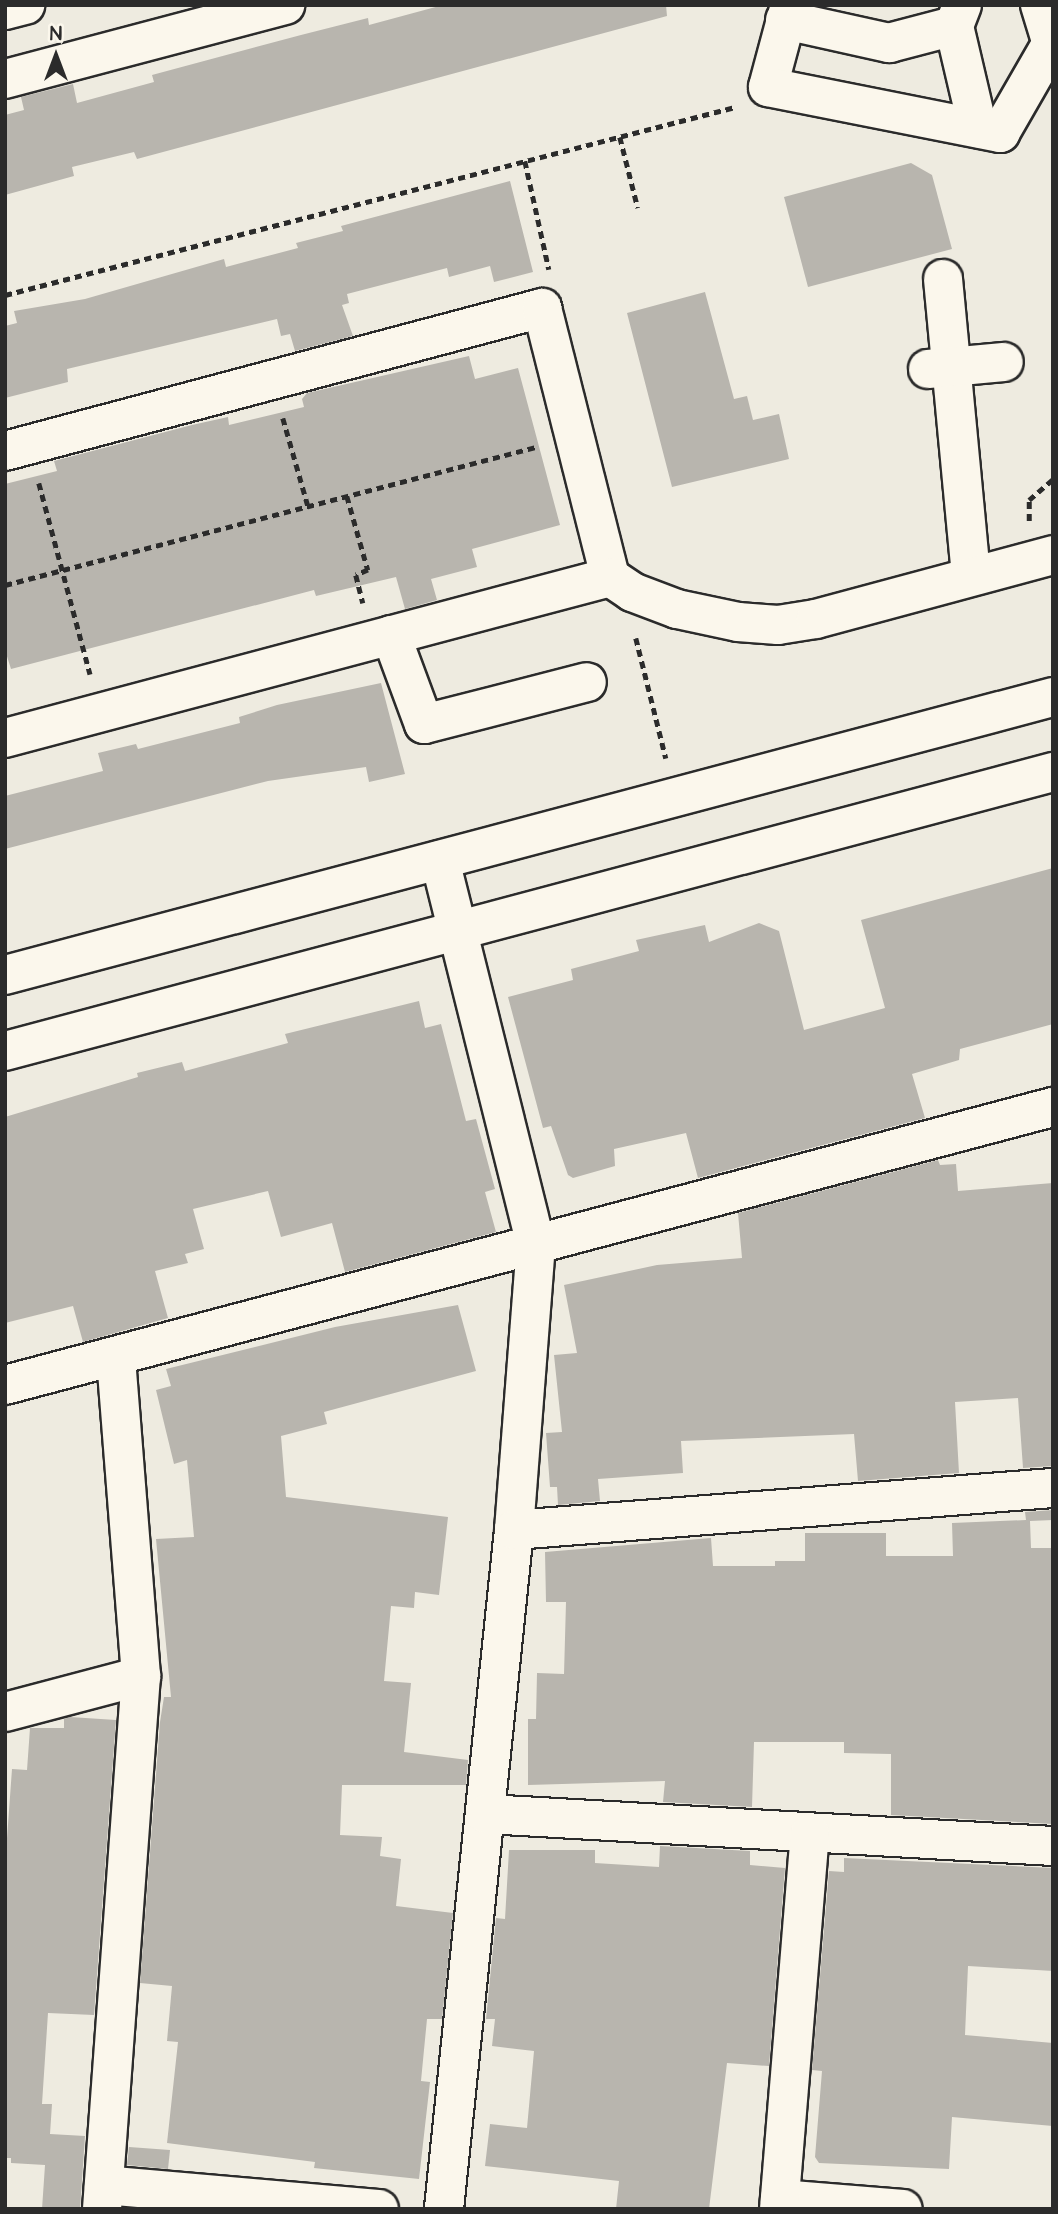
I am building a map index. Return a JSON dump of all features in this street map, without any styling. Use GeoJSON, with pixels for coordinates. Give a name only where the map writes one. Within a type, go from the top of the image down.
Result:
{"type":"FeatureCollection","features":[{"type":"Feature","properties":{"kind":"street"},"geometry":{"type":"LineString","coordinates":[[5,10],[25,5]]}},
{"type":"Feature","properties":{"kind":"street"},"geometry":{"type":"LineString","coordinates":[[5,79],[285,5]]}},
{"type":"Feature","properties":{"kind":"street"},"geometry":{"type":"LineString","coordinates":[[978,128],[958,16],[889,43],[788,13],[768,87],[1000,133],[1052,41],[1040,5]]}},
{"type":"Feature","properties":{"kind":"street"},"geometry":{"type":"LineString","coordinates":[[943,279],[940,369],[971,576]]}},
{"type":"Feature","properties":{"kind":"street"},"geometry":{"type":"LineString","coordinates":[[17,448],[542,308],[574,437],[621,584]]}},
{"type":"Feature","properties":{"kind":"street"},"geometry":{"type":"LineString","coordinates":[[940,369],[1004,362]]}},
{"type":"Feature","properties":{"kind":"street"},"geometry":{"type":"LineString","coordinates":[[5,738],[382,637],[621,584],[677,609],[778,625],[816,619],[971,576],[1041,541]]}},
{"type":"Feature","properties":{"kind":"street"},"geometry":{"type":"LineString","coordinates":[[382,637],[424,724],[587,682]]}},
{"type":"Feature","properties":{"kind":"street"},"geometry":{"type":"LineString","coordinates":[[5,975],[1053,697]]}},
{"type":"Feature","properties":{"kind":"street"},"geometry":{"type":"LineString","coordinates":[[5,1051],[458,933],[1053,772]]}},
{"type":"Feature","properties":{"kind":"street"},"geometry":{"type":"LineString","coordinates":[[440,860],[536,1244],[514,1530],[444,2209]]}},
{"type":"Feature","properties":{"kind":"street"},"geometry":{"type":"LineString","coordinates":[[5,1385],[1053,1107]]}},
{"type":"Feature","properties":{"kind":"street"},"geometry":{"type":"LineString","coordinates":[[116,1357],[141,1676],[103,2197],[379,2209]]}},
{"type":"Feature","properties":{"kind":"street"},"geometry":{"type":"LineString","coordinates":[[514,1530],[1053,1488]]}},
{"type":"Feature","properties":{"kind":"street"},"geometry":{"type":"LineString","coordinates":[[5,1712],[141,1676]]}},
{"type":"Feature","properties":{"kind":"street"},"geometry":{"type":"LineString","coordinates":[[485,1814],[1053,1846]]}},
{"type":"Feature","properties":{"kind":"street"},"geometry":{"type":"LineString","coordinates":[[810,1833],[779,2204],[903,2209]]}},
{"type":"Feature","properties":{"kind":"path"},"geometry":{"type":"LineString","coordinates":[[5,295],[747,104],[768,87]]}},
{"type":"Feature","properties":{"kind":"path"},"geometry":{"type":"LineString","coordinates":[[620,137],[638,208]]}},
{"type":"Feature","properties":{"kind":"path"},"geometry":{"type":"LineString","coordinates":[[526,161],[551,275]]}},
{"type":"Feature","properties":{"kind":"path"},"geometry":{"type":"LineString","coordinates":[[273,380],[308,506]]}},
{"type":"Feature","properties":{"kind":"path"},"geometry":{"type":"LineString","coordinates":[[5,586],[574,437]]}},
{"type":"Feature","properties":{"kind":"path"},"geometry":{"type":"LineString","coordinates":[[17,448],[64,570],[100,712]]}},
{"type":"Feature","properties":{"kind":"path"},"geometry":{"type":"LineString","coordinates":[[1041,541],[1029,500],[1053,479]]}},
{"type":"Feature","properties":{"kind":"path"},"geometry":{"type":"LineString","coordinates":[[347,496],[368,570],[356,575],[382,637]]}},
{"type":"Feature","properties":{"kind":"path"},"geometry":{"type":"LineString","coordinates":[[621,584],[667,762]]}},
{"type":"Feature","properties":{"kind":"building"},"geometry":{"type":"Polygon","coordinates":[[[443,5],[666,5],[667,16],[137,159],[134,152],[72,167],[74,176],[5,195],[5,115],[24,110],[21,97],[73,84],[77,103],[154,82],[152,75],[301,35],[368,18],[369,25],[443,5]]]}},
{"type":"Feature","properties":{"kind":"building"},"geometry":{"type":"Polygon","coordinates":[[[911,163],[932,175],[952,249],[808,287],[784,197],[911,163]]]}},
{"type":"Feature","properties":{"kind":"building"},"geometry":{"type":"Polygon","coordinates":[[[510,181],[533,272],[494,282],[490,266],[449,277],[447,268],[347,294],[349,303],[342,305],[353,336],[295,351],[290,334],[281,336],[277,319],[67,369],[68,382],[5,398],[5,326],[17,323],[14,311],[85,299],[224,259],[226,267],[298,248],[296,243],[343,231],[341,226],[510,181]]]}},
{"type":"Feature","properties":{"kind":"building"},"geometry":{"type":"Polygon","coordinates":[[[705,292],[734,399],[747,396],[753,420],[779,414],[789,459],[672,487],[627,313],[705,292]]]}},
{"type":"Feature","properties":{"kind":"building"},"geometry":{"type":"Polygon","coordinates":[[[469,356],[475,379],[518,368],[560,525],[472,549],[477,567],[431,579],[437,600],[405,609],[396,577],[316,596],[314,590],[11,669],[5,650],[5,484],[57,471],[54,461],[228,417],[229,425],[304,407],[302,399],[307,393],[469,356]]]}},
{"type":"Feature","properties":{"kind":"building"},"geometry":{"type":"Polygon","coordinates":[[[381,683],[405,774],[369,782],[366,767],[268,781],[5,849],[5,796],[103,771],[98,753],[136,744],[138,749],[240,723],[239,717],[277,705],[381,683]]]}},
{"type":"Feature","properties":{"kind":"building"},"geometry":{"type":"Polygon","coordinates":[[[1053,868],[1053,1024],[960,1049],[959,1060],[912,1074],[925,1118],[698,1178],[686,1133],[614,1149],[615,1166],[573,1178],[568,1175],[551,1126],[543,1128],[508,997],[573,980],[571,969],[639,951],[636,940],[705,925],[709,942],[759,923],[779,931],[804,1030],[885,1008],[861,920],[1053,868]]]}},
{"type":"Feature","properties":{"kind":"building"},"geometry":{"type":"Polygon","coordinates":[[[419,1001],[425,1028],[441,1024],[466,1121],[476,1119],[495,1189],[485,1192],[496,1232],[345,1272],[332,1223],[281,1237],[268,1191],[193,1209],[204,1249],[185,1254],[188,1263],[155,1271],[168,1318],[83,1342],[73,1306],[5,1323],[5,1117],[138,1077],[137,1073],[182,1062],[185,1071],[288,1043],[285,1034],[419,1001]]]}},
{"type":"Feature","properties":{"kind":"building"},"geometry":{"type":"Polygon","coordinates":[[[938,1160],[940,1165],[956,1164],[958,1191],[1053,1183],[1053,1466],[1023,1468],[1018,1398],[955,1402],[959,1473],[858,1481],[854,1434],[681,1441],[683,1473],[598,1479],[600,1501],[558,1505],[557,1487],[550,1487],[546,1433],[562,1432],[554,1355],[577,1353],[564,1285],[657,1265],[742,1258],[738,1213],[938,1160]]]}},
{"type":"Feature","properties":{"kind":"building"},"geometry":{"type":"Polygon","coordinates":[[[458,1305],[476,1371],[324,1412],[327,1424],[281,1436],[286,1497],[448,1517],[439,1595],[415,1592],[414,1608],[391,1606],[384,1681],[411,1683],[404,1752],[468,1760],[466,1785],[342,1785],[340,1835],[382,1837],[380,1856],[401,1859],[396,1906],[453,1913],[442,2019],[427,2019],[421,2081],[430,2082],[419,2179],[314,2168],[315,2162],[167,2143],[178,2042],[167,2041],[172,1986],[140,1983],[160,1722],[164,1697],[171,1697],[156,1539],[194,1537],[187,1460],[174,1464],[156,1390],[171,1386],[166,1369],[335,1327],[458,1305]]]}},
{"type":"Feature","properties":{"kind":"building"},"geometry":{"type":"Polygon","coordinates":[[[1053,1510],[1053,1520],[1030,1521],[1031,1548],[1053,1548],[1053,1824],[891,1815],[891,1754],[844,1753],[844,1742],[754,1742],[752,1807],[663,1802],[665,1781],[528,1785],[528,1719],[536,1719],[537,1673],[564,1674],[566,1602],[546,1602],[545,1552],[711,1538],[713,1566],[775,1566],[775,1561],[805,1561],[805,1533],[886,1533],[886,1556],[953,1556],[952,1523],[1026,1520],[1025,1512],[1053,1510]]]}},
{"type":"Feature","properties":{"kind":"building"},"geometry":{"type":"Polygon","coordinates":[[[70,1717],[116,1720],[94,2015],[48,2013],[42,2104],[52,2104],[50,2134],[85,2136],[80,2209],[42,2209],[45,2165],[11,2163],[11,2158],[5,2158],[5,1866],[12,1769],[27,1770],[30,1728],[64,1728],[64,1719],[70,1717]]]}},
{"type":"Feature","properties":{"kind":"building"},"geometry":{"type":"Polygon","coordinates":[[[660,1846],[750,1851],[750,1865],[785,1868],[769,2066],[727,2063],[709,2209],[616,2209],[619,2181],[485,2166],[490,2124],[527,2128],[534,2051],[492,2046],[495,2019],[486,2019],[496,1918],[505,1919],[509,1850],[595,1850],[595,1863],[659,1867],[660,1846]]]}},
{"type":"Feature","properties":{"kind":"building"},"geometry":{"type":"Polygon","coordinates":[[[844,1858],[1053,1868],[1053,1971],[968,1966],[965,2035],[1053,2043],[1053,2126],[952,2117],[949,2169],[819,2163],[815,2157],[822,2071],[812,2070],[829,1871],[844,1872],[844,1858]]]}},
{"type":"Feature","properties":{"kind":"building"},"geometry":{"type":"Polygon","coordinates":[[[129,2147],[170,2150],[168,2169],[127,2165],[129,2147]]]}}]}
